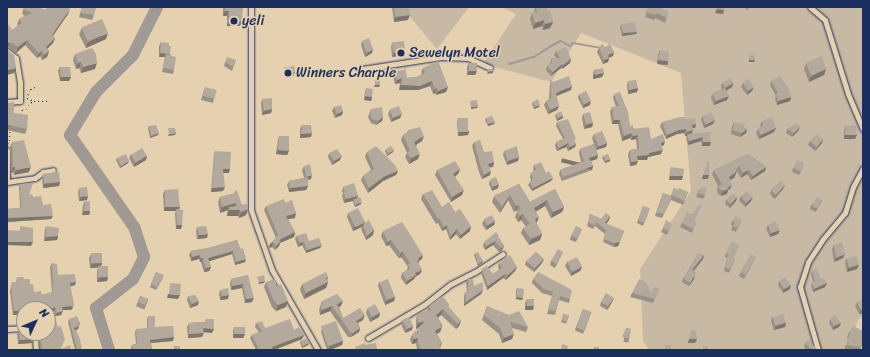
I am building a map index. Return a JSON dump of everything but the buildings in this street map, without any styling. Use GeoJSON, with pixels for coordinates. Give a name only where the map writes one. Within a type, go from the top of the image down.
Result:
{"type":"FeatureCollection","features":[{"type":"Feature","properties":{"kind":"street"},"geometry":{"type":"LineString","coordinates":[[251,7],[251,210],[272,270],[318,350]]}},
{"type":"Feature","properties":{"kind":"street"},"geometry":{"type":"LineString","coordinates":[[810,7],[825,20],[848,94],[863,129]]}},
{"type":"Feature","properties":{"kind":"street"},"geometry":{"type":"LineString","coordinates":[[7,51],[16,58],[20,82],[20,101],[7,102]]}},
{"type":"Feature","properties":{"kind":"street"},"geometry":{"type":"LineString","coordinates":[[362,69],[441,57],[468,58],[490,68]]}},
{"type":"Feature","properties":{"kind":"street"},"geometry":{"type":"LineString","coordinates":[[7,150],[7,182],[35,178],[44,172],[53,170]]}},
{"type":"Feature","properties":{"kind":"street"},"geometry":{"type":"LineString","coordinates":[[818,350],[800,287],[808,262],[823,240],[845,213],[853,187],[863,168]]}},
{"type":"Feature","properties":{"kind":"street"},"geometry":{"type":"LineString","coordinates":[[368,338],[424,305],[451,284],[475,272],[503,254]]}},
{"type":"Feature","properties":{"kind":"path"},"geometry":{"type":"LineString","coordinates":[[35,87],[29,90],[27,98],[49,101]]}},
{"type":"Feature","properties":{"kind":"path"},"geometry":{"type":"LineString","coordinates":[[19,116],[22,110],[26,109],[33,100]]}},
{"type":"Feature","properties":{"kind":"path"},"geometry":{"type":"LineString","coordinates":[[7,150],[10,143],[9,124]]}},
{"type":"Feature","properties":{"kind":"shaded area"},"geometry":{"type":"Polygon","coordinates":[[[402,7],[469,7],[437,49],[402,7]]]}},
{"type":"Feature","properties":{"kind":"shaded area"},"geometry":{"type":"Polygon","coordinates":[[[502,7],[863,7],[863,315],[858,320],[847,350],[649,350],[643,341],[640,269],[691,191],[681,73],[581,33],[551,82],[483,64],[516,14],[502,7]]]}},
{"type":"Feature","properties":{"kind":"waterway"},"geometry":{"type":"LineString","coordinates":[[109,350],[96,308],[133,279],[144,257],[134,227],[70,135],[96,92],[133,55],[157,7]]}},
{"type":"Feature","properties":{"kind":"waterway"},"geometry":{"type":"LineString","coordinates":[[509,64],[534,57],[561,41],[570,46],[573,43],[601,48]]}},
{"type":"Feature","properties":{"kind":"place","name":"yeli"},"geometry":{"type":"Point","coordinates":[234,21]}},
{"type":"Feature","properties":{"kind":"place","name":"Sewelyn Motel"},"geometry":{"type":"Point","coordinates":[401,53]}},
{"type":"Feature","properties":{"kind":"place","name":"Winners Charple"},"geometry":{"type":"Point","coordinates":[288,73]}}]}
